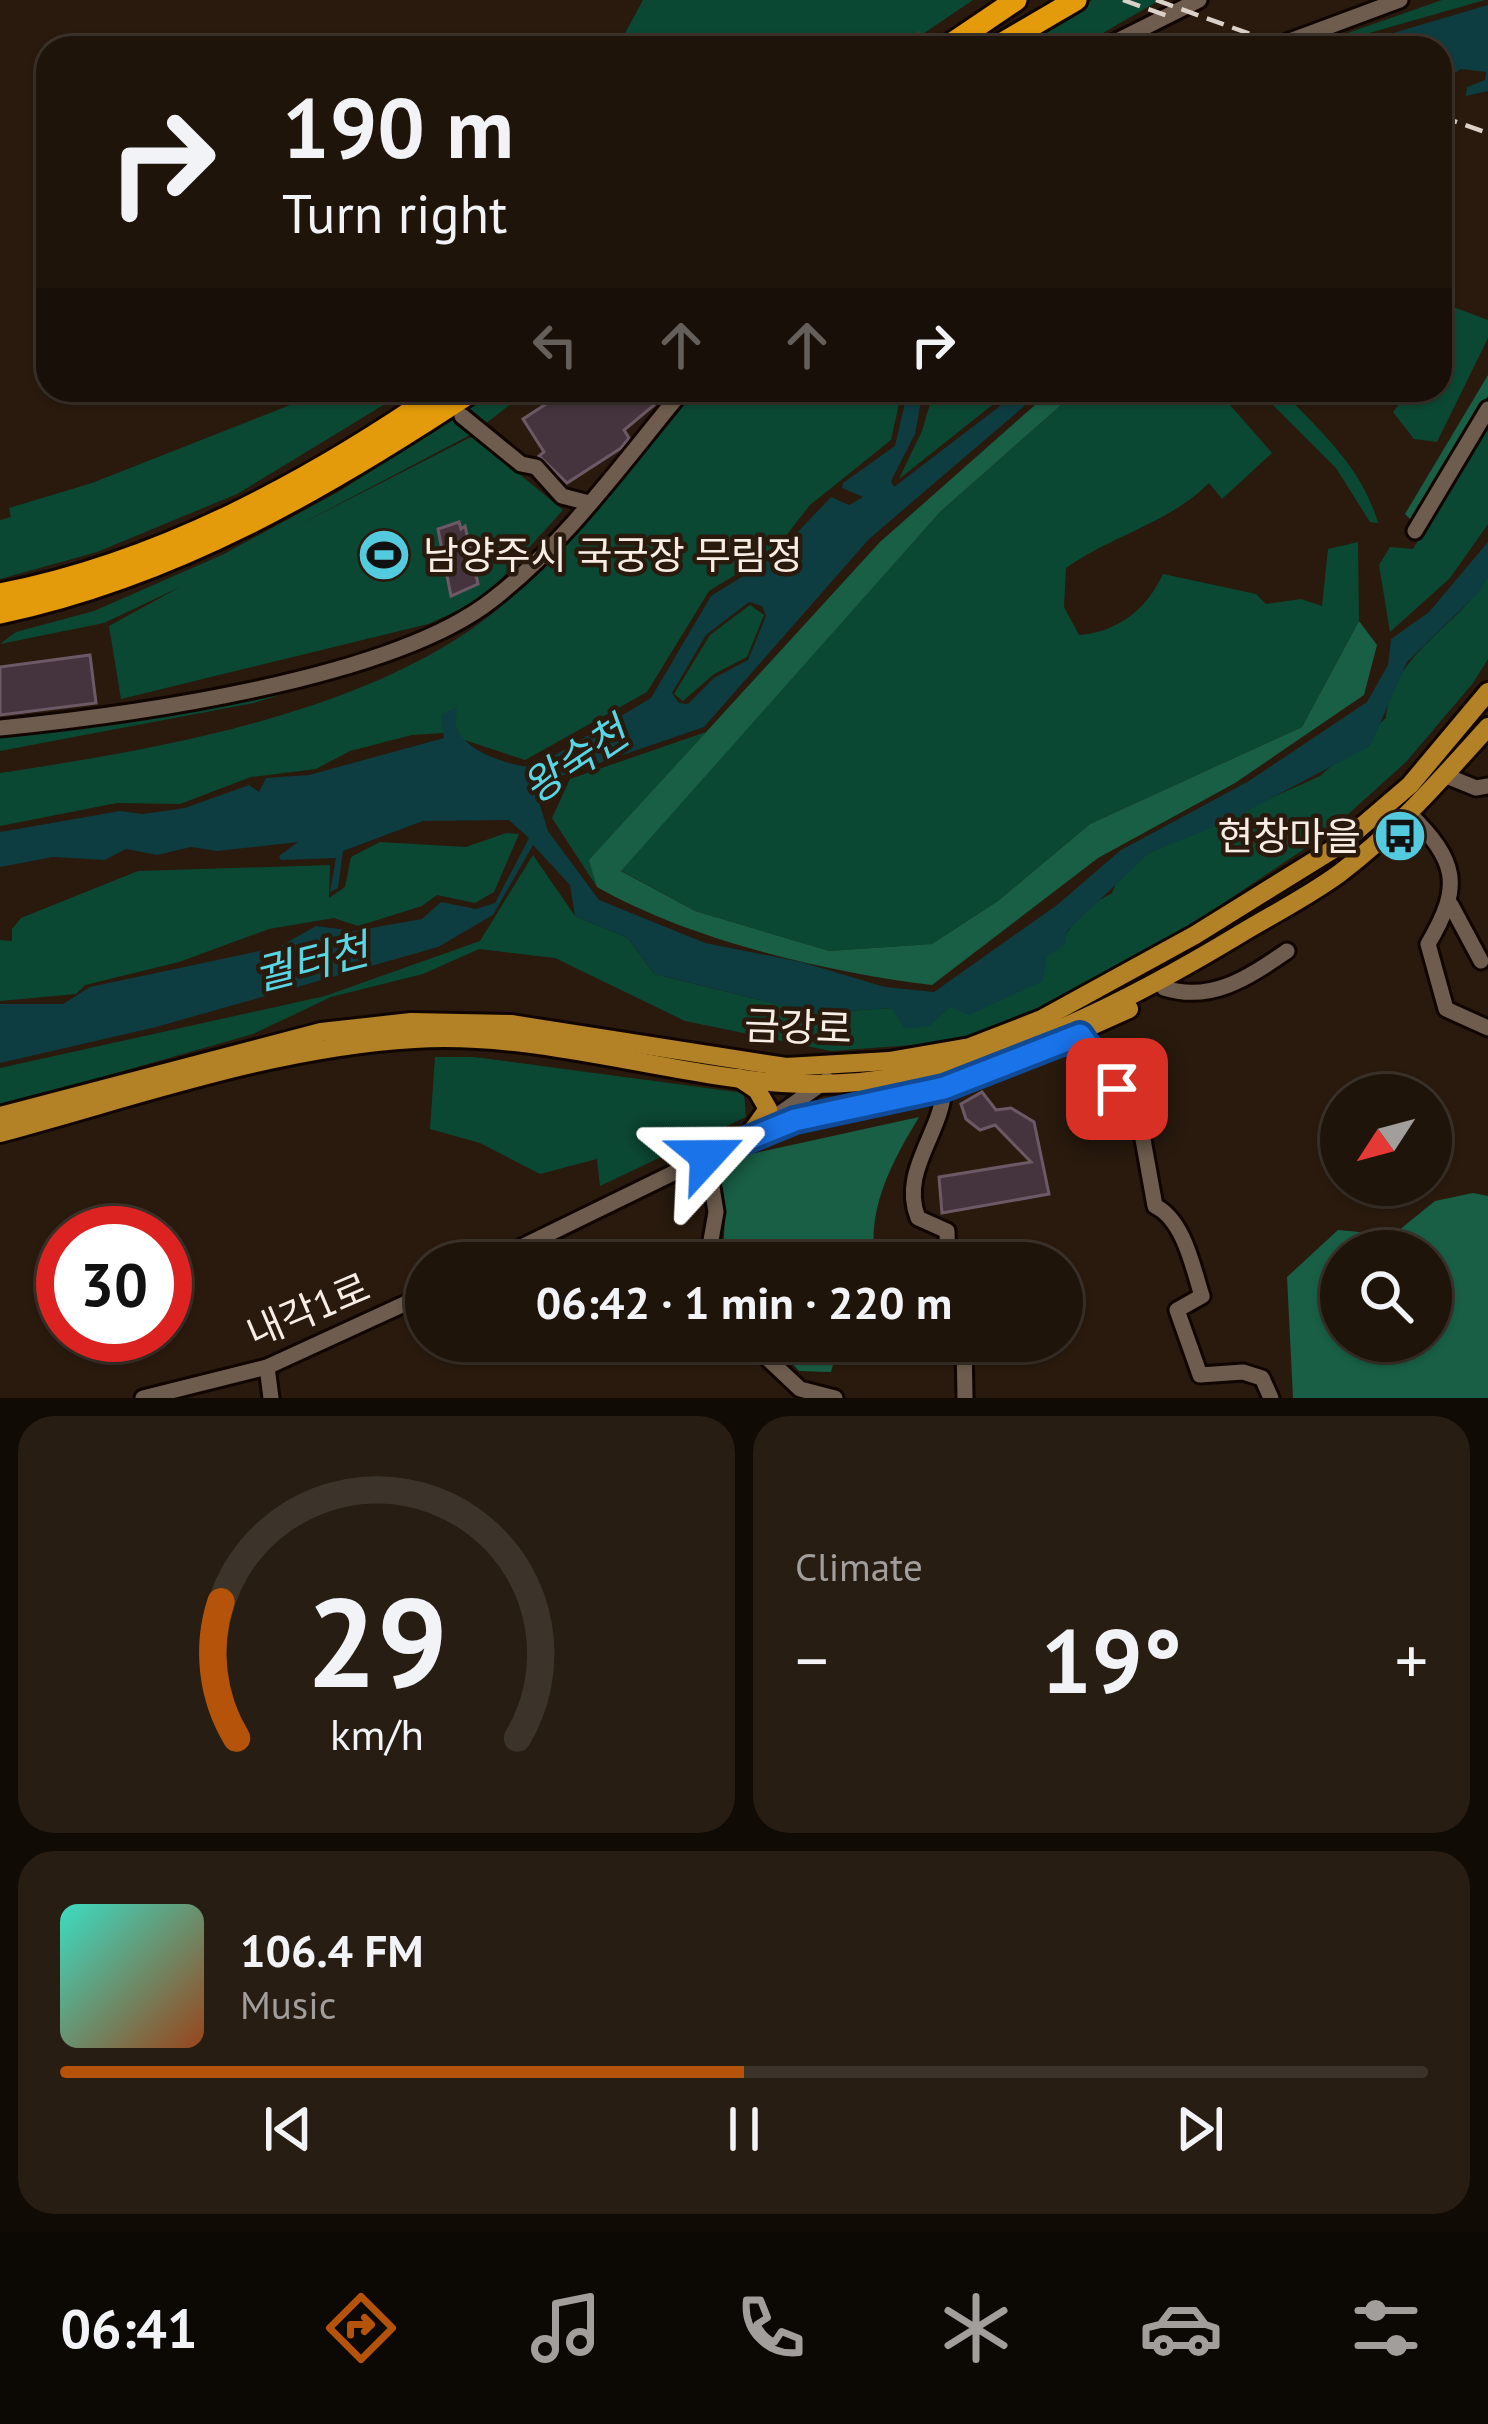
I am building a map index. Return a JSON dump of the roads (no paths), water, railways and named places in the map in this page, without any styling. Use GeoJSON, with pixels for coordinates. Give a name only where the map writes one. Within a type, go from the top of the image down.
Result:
{"type":"FeatureCollection","features":[{"type":"Feature","properties":{"kind":"highway"},"geometry":{"type":"LineString","coordinates":[[949,36],[995,0]]}},
{"type":"Feature","properties":{"kind":"highway"},"geometry":{"type":"LineString","coordinates":[[963,36],[1016,0]]}},
{"type":"Feature","properties":{"kind":"highway"},"geometry":{"type":"LineString","coordinates":[[997,36],[1050,0]]}},
{"type":"Feature","properties":{"kind":"highway"},"geometry":{"type":"LineString","coordinates":[[1014,36],[1076,0]]}},
{"type":"Feature","properties":{"kind":"highway"},"geometry":{"type":"LineString","coordinates":[[6,605],[281,491],[424,402]]}},
{"type":"Feature","properties":{"kind":"highway"},"geometry":{"type":"LineString","coordinates":[[6,605],[120,580],[223,538],[380,452],[456,402]]}},
{"type":"Feature","properties":{"kind":"highway"},"geometry":{"type":"LineString","coordinates":[[0,629],[6,605]]}},
{"type":"Feature","properties":{"kind":"main road","name":"금강로"},"geometry":{"type":"LineString","coordinates":[[0,1116],[321,1032],[411,1022],[511,1024],[828,1076],[970,1047],[1042,1019],[1195,935],[1340,845],[1410,785],[1488,692]]}},
{"type":"Feature","properties":{"kind":"main road","name":"금강로"},"geometry":{"type":"LineString","coordinates":[[0,1133],[281,1060],[417,1038],[546,1046],[737,1077],[908,1076],[1001,1054],[1089,1017],[1190,964],[1339,874],[1409,813],[1488,727]]}},
{"type":"Feature","properties":{"kind":"main road"},"geometry":{"type":"LineString","coordinates":[[747,1137],[859,1103],[944,1088],[1080,1035],[1164,988],[1190,964]]}},
{"type":"Feature","properties":{"kind":"main road"},"geometry":{"type":"LineString","coordinates":[[737,1077],[757,1090],[768,1109],[747,1137]]}},
{"type":"Feature","properties":{"kind":"street"},"geometry":{"type":"LineString","coordinates":[[1127,36],[1198,0]]}},
{"type":"Feature","properties":{"kind":"street"},"geometry":{"type":"LineString","coordinates":[[1303,36],[1400,0]]}},
{"type":"Feature","properties":{"kind":"street"},"geometry":{"type":"LineString","coordinates":[[0,728],[164,708],[409,645],[493,600],[589,503],[673,402]]}},
{"type":"Feature","properties":{"kind":"street"},"geometry":{"type":"LineString","coordinates":[[1415,531],[1488,409]]}},
{"type":"Feature","properties":{"kind":"street"},"geometry":{"type":"LineString","coordinates":[[462,416],[521,464],[536,467],[562,496],[589,503]]}},
{"type":"Feature","properties":{"kind":"street"},"geometry":{"type":"LineString","coordinates":[[1444,775],[1476,788],[1488,786]]}},
{"type":"Feature","properties":{"kind":"street"},"geometry":{"type":"LineString","coordinates":[[1409,813],[1442,847],[1452,883],[1450,905],[1428,944],[1446,1009],[1488,1028]]}},
{"type":"Feature","properties":{"kind":"street"},"geometry":{"type":"LineString","coordinates":[[1450,905],[1481,961]]}},
{"type":"Feature","properties":{"kind":"street"},"geometry":{"type":"LineString","coordinates":[[1164,988],[1204,993],[1232,985],[1288,951]]}},
{"type":"Feature","properties":{"kind":"street"},"geometry":{"type":"LineString","coordinates":[[1080,1035],[1139,1117],[1155,1206],[1166,1212],[1188,1252],[1202,1296],[1177,1310],[1200,1375],[1243,1372],[1262,1378],[1271,1398]]}},
{"type":"Feature","properties":{"kind":"street"},"geometry":{"type":"LineString","coordinates":[[532,1242],[747,1137],[828,1076]]}},
{"type":"Feature","properties":{"kind":"street"},"geometry":{"type":"LineString","coordinates":[[944,1088],[944,1109],[917,1164],[913,1205],[918,1218],[947,1231],[947,1242]]}},
{"type":"Feature","properties":{"kind":"street"},"geometry":{"type":"LineString","coordinates":[[707,1156],[716,1212],[711,1242]]}},
{"type":"Feature","properties":{"kind":"street","name":"내각1로"},"geometry":{"type":"LineString","coordinates":[[143,1398],[178,1394],[267,1367],[405,1304]]}},
{"type":"Feature","properties":{"kind":"street"},"geometry":{"type":"LineString","coordinates":[[771,1362],[800,1389],[835,1398]]}},
{"type":"Feature","properties":{"kind":"street"},"geometry":{"type":"LineString","coordinates":[[964,1362],[965,1398]]}},
{"type":"Feature","properties":{"kind":"street"},"geometry":{"type":"LineString","coordinates":[[267,1367],[271,1398]]}},
{"type":"Feature","properties":{"kind":"water"},"geometry":{"type":"Polygon","coordinates":[[[1488,5],[1488,91],[1466,96],[1467,87],[1485,80],[1486,72],[1461,69],[1452,75],[1452,36],[1383,36],[1488,5]]]}},
{"type":"Feature","properties":{"kind":"water"},"geometry":{"type":"Polygon","coordinates":[[[905,402],[921,402],[915,434],[891,481],[894,487],[1005,402],[1029,402],[869,539],[704,727],[544,782],[538,799],[548,831],[599,900],[705,943],[801,962],[885,987],[934,992],[1057,905],[1121,850],[1249,781],[1367,702],[1388,665],[1391,639],[1429,612],[1488,542],[1488,576],[1479,592],[1407,662],[1370,746],[1228,821],[1149,853],[1067,931],[1064,946],[1047,956],[1043,981],[969,1015],[950,1007],[929,1026],[905,1029],[892,1008],[814,1013],[654,974],[628,938],[575,916],[570,885],[533,845],[493,915],[438,947],[156,1027],[0,1063],[0,1004],[63,1004],[90,987],[279,947],[316,926],[354,931],[422,919],[441,902],[476,909],[495,903],[529,838],[509,820],[423,821],[343,851],[338,888],[330,892],[336,858],[281,860],[279,856],[298,842],[217,851],[191,847],[157,855],[126,849],[105,860],[53,857],[0,867],[0,832],[120,811],[143,814],[185,808],[249,785],[259,792],[266,778],[309,775],[444,738],[441,715],[456,707],[456,725],[468,743],[502,761],[535,767],[651,698],[711,596],[775,556],[831,497],[849,505],[863,497],[842,488],[895,446],[905,402]],[[749,602],[706,635],[672,693],[679,703],[688,704],[714,678],[748,660],[766,616],[762,606],[749,602]]]}},
{"type":"Feature","properties":{"kind":"railway"},"geometry":{"type":"LineString","coordinates":[[1123,0],[1168,16]]}},
{"type":"Feature","properties":{"kind":"railway"},"geometry":{"type":"LineString","coordinates":[[1156,0],[1256,36]]}},
{"type":"Feature","properties":{"kind":"railway"},"geometry":{"type":"LineString","coordinates":[[1452,120],[1488,133]]}},
{"type":"Feature","properties":{"kind":"place","name":"남양주시 국궁장 무림정"},"geometry":{"type":"Point","coordinates":[384,555]}},
{"type":"Feature","properties":{"kind":"place","name":"현창마을"},"geometry":{"type":"Point","coordinates":[1400,836]}},
{"type":"Feature","properties":{"kind":"water label","name":"왕숙천"},"geometry":{"type":"Point","coordinates":[575,760]}},
{"type":"Feature","properties":{"kind":"water label","name":"궐터천"},"geometry":{"type":"Point","coordinates":[311,962]}}]}
